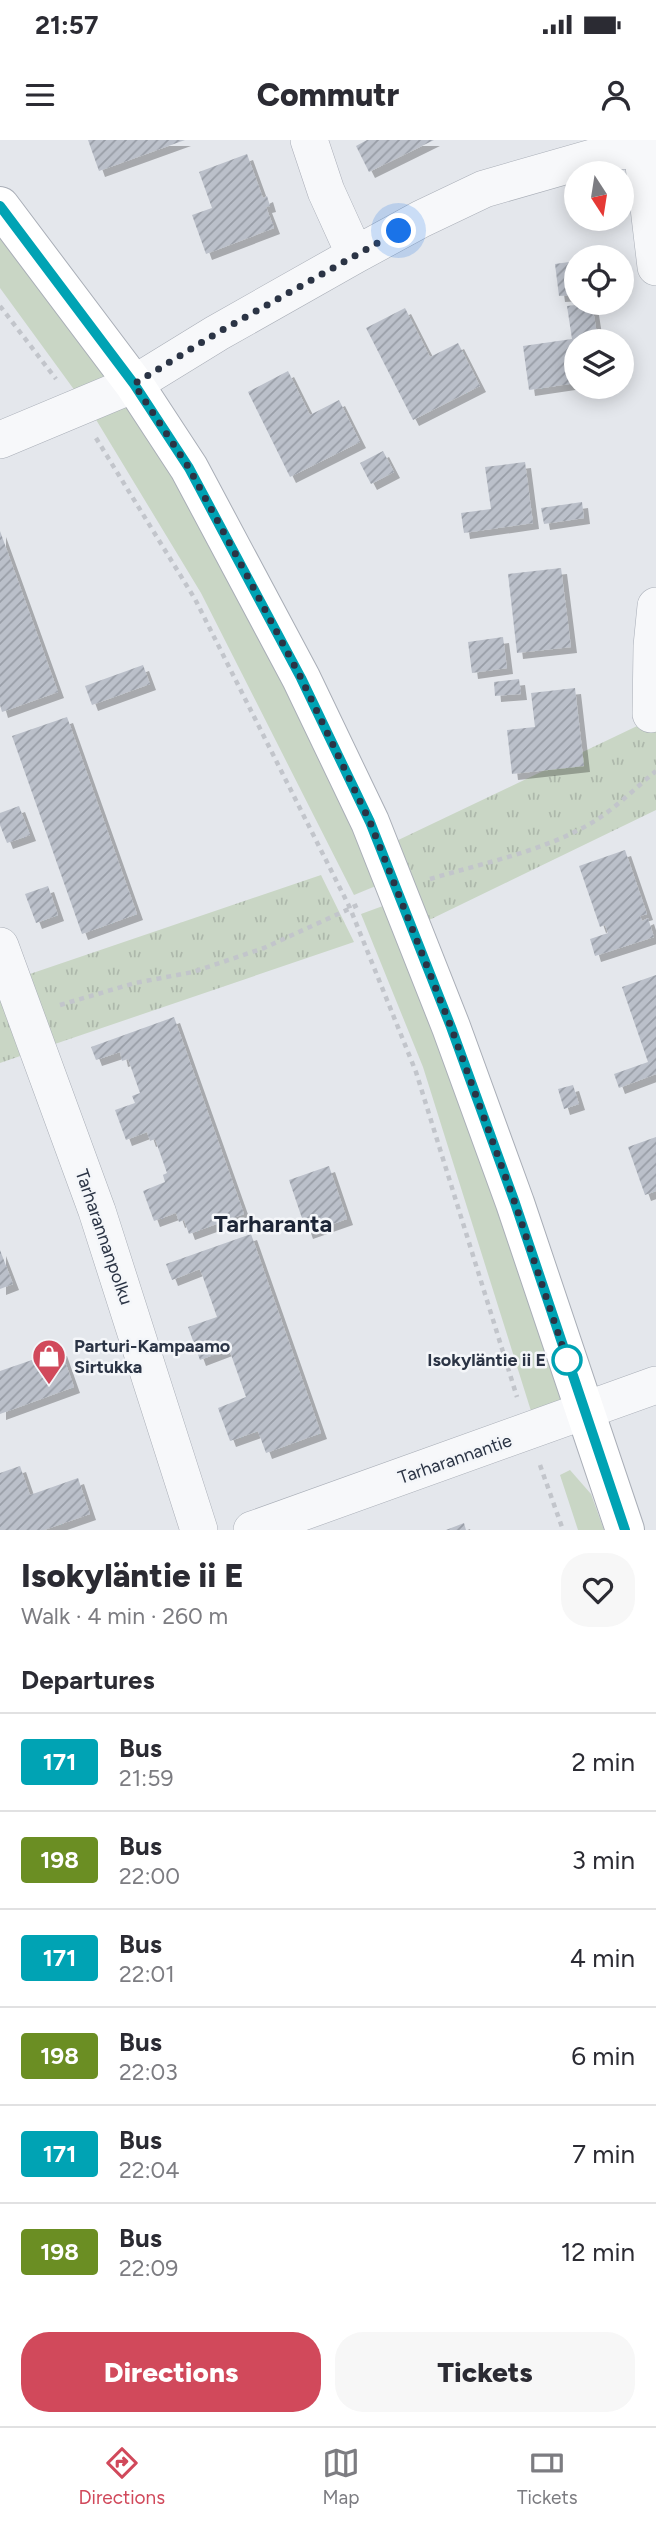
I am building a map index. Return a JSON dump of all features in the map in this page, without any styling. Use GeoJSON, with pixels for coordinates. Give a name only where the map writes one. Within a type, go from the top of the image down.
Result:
{"type":"FeatureCollection","features":[{"type":"Feature","properties":{"kind":"street"},"geometry":{"type":"LineString","coordinates":[[309,140],[326,191],[355,255]]}},
{"type":"Feature","properties":{"kind":"street"},"geometry":{"type":"LineString","coordinates":[[0,440],[134,384],[217,333],[421,219],[484,189],[567,164],[646,146],[656,267]]}},
{"type":"Feature","properties":{"kind":"street"},"geometry":{"type":"LineString","coordinates":[[0,206],[134,384],[189,468],[301,678],[370,822],[442,1003],[511,1191],[625,1530]]}},
{"type":"Feature","properties":{"kind":"street"},"geometry":{"type":"LineString","coordinates":[[651,714],[652,646],[656,606]]}},
{"type":"Feature","properties":{"kind":"street","name":"Tarharannanpolku"},"geometry":{"type":"LineString","coordinates":[[0,946],[97,1211],[199,1530]]}},
{"type":"Feature","properties":{"kind":"street","name":"Tarharannantie"},"geometry":{"type":"LineString","coordinates":[[252,1530],[529,1433],[656,1385]]}},
{"type":"Feature","properties":{"kind":"path"},"geometry":{"type":"LineString","coordinates":[[0,306],[78,408],[195,599],[350,908],[416,1072],[529,1433],[564,1530]]}},
{"type":"Feature","properties":{"kind":"path"},"geometry":{"type":"LineString","coordinates":[[418,883],[537,848],[589,825],[656,771]]}},
{"type":"Feature","properties":{"kind":"path"},"geometry":{"type":"LineString","coordinates":[[26,1017],[92,994],[193,972],[264,948],[350,908]]}},
{"type":"Feature","properties":{"kind":"green space"},"geometry":{"type":"Polygon","coordinates":[[[0,229],[115,377],[78,395],[0,288],[0,229]]]}},
{"type":"Feature","properties":{"kind":"green space"},"geometry":{"type":"Polygon","coordinates":[[[127,398],[232,572],[383,883],[354,895],[201,593],[92,413],[127,398]]]}},
{"type":"Feature","properties":{"kind":"green space"},"geometry":{"type":"Polygon","coordinates":[[[656,717],[656,810],[425,922],[392,843],[656,717]]]}},
{"type":"Feature","properties":{"kind":"green space"},"geometry":{"type":"Polygon","coordinates":[[[321,875],[354,942],[52,1045],[24,976],[321,875]]]}},
{"type":"Feature","properties":{"kind":"green space"},"geometry":{"type":"Polygon","coordinates":[[[391,903],[569,1399],[531,1411],[423,1067],[361,914],[391,903]]]}},
{"type":"Feature","properties":{"kind":"green space"},"geometry":{"type":"Polygon","coordinates":[[[0,996],[26,1054],[0,1063],[0,996]]]}},
{"type":"Feature","properties":{"kind":"green space"},"geometry":{"type":"Polygon","coordinates":[[[570,1470],[591,1494],[604,1530],[578,1530],[560,1475],[570,1470]]]}},
{"type":"Feature","properties":{"kind":"building"},"geometry":{"type":"Polygon","coordinates":[[[88,140],[185,140],[99,171],[88,140]]]}},
{"type":"Feature","properties":{"kind":"building"},"geometry":{"type":"Polygon","coordinates":[[[367,140],[434,140],[369,172],[356,146],[367,140]]]}},
{"type":"Feature","properties":{"kind":"building"},"geometry":{"type":"Polygon","coordinates":[[[247,154],[263,198],[267,196],[270,206],[266,207],[274,228],[206,254],[192,215],[212,208],[199,172],[247,154]]]}},
{"type":"Feature","properties":{"kind":"building"},"geometry":{"type":"Polygon","coordinates":[[[564,263],[564,296],[559,296],[555,264],[564,263]]]}},
{"type":"Feature","properties":{"kind":"building"},"geometry":{"type":"Polygon","coordinates":[[[405,308],[430,357],[458,343],[480,386],[413,420],[366,328],[405,308]]]}},
{"type":"Feature","properties":{"kind":"building"},"geometry":{"type":"Polygon","coordinates":[[[568,315],[594,315],[596,329],[570,329],[568,315]]]}},
{"type":"Feature","properties":{"kind":"building"},"geometry":{"type":"Polygon","coordinates":[[[564,340],[564,385],[529,390],[523,346],[564,340]]]}},
{"type":"Feature","properties":{"kind":"building"},"geometry":{"type":"Polygon","coordinates":[[[288,371],[310,415],[339,400],[360,442],[290,477],[248,392],[288,371]]]}},
{"type":"Feature","properties":{"kind":"building"},"geometry":{"type":"Polygon","coordinates":[[[383,451],[394,472],[371,484],[360,463],[383,451]]]}},
{"type":"Feature","properties":{"kind":"building"},"geometry":{"type":"Polygon","coordinates":[[[525,462],[533,523],[464,533],[461,513],[491,509],[485,467],[525,462]]]}},
{"type":"Feature","properties":{"kind":"building"},"geometry":{"type":"Polygon","coordinates":[[[582,502],[584,518],[544,524],[541,508],[582,502]]]}},
{"type":"Feature","properties":{"kind":"building"},"geometry":{"type":"Polygon","coordinates":[[[0,531],[58,692],[2,712],[0,705],[0,531]]]}},
{"type":"Feature","properties":{"kind":"building"},"geometry":{"type":"Polygon","coordinates":[[[561,568],[571,647],[517,653],[508,574],[561,568]]]}},
{"type":"Feature","properties":{"kind":"building"},"geometry":{"type":"Polygon","coordinates":[[[503,637],[507,668],[472,673],[468,642],[503,637]]]}},
{"type":"Feature","properties":{"kind":"building"},"geometry":{"type":"Polygon","coordinates":[[[143,665],[150,684],[92,705],[85,686],[143,665]]]}},
{"type":"Feature","properties":{"kind":"building"},"geometry":{"type":"Polygon","coordinates":[[[519,679],[521,694],[495,696],[494,682],[519,679]]]}},
{"type":"Feature","properties":{"kind":"building"},"geometry":{"type":"Polygon","coordinates":[[[575,688],[584,766],[512,774],[507,730],[535,727],[531,693],[575,688]]]}},
{"type":"Feature","properties":{"kind":"building"},"geometry":{"type":"Polygon","coordinates":[[[67,717],[137,914],[82,934],[12,736],[67,717]]]}},
{"type":"Feature","properties":{"kind":"building"},"geometry":{"type":"Polygon","coordinates":[[[19,806],[30,835],[7,843],[0,825],[0,813],[19,806]]]}},
{"type":"Feature","properties":{"kind":"building"},"geometry":{"type":"Polygon","coordinates":[[[625,850],[647,914],[640,916],[642,921],[648,918],[654,937],[595,956],[590,939],[608,933],[605,925],[600,927],[579,866],[625,850]]]}},
{"type":"Feature","properties":{"kind":"building"},"geometry":{"type":"Polygon","coordinates":[[[48,886],[58,915],[36,923],[25,894],[48,886]]]}},
{"type":"Feature","properties":{"kind":"building"},"geometry":{"type":"Polygon","coordinates":[[[656,975],[656,1074],[619,1088],[614,1074],[648,1062],[622,987],[656,975]]]}},
{"type":"Feature","properties":{"kind":"building"},"geometry":{"type":"Polygon","coordinates":[[[174,1017],[244,1214],[189,1234],[184,1220],[179,1222],[176,1213],[154,1221],[143,1191],[165,1182],[163,1175],[167,1173],[155,1139],[150,1141],[147,1132],[126,1140],[115,1110],[135,1103],[132,1096],[140,1093],[128,1059],[122,1061],[120,1052],[96,1060],[91,1047],[174,1017]]]}},
{"type":"Feature","properties":{"kind":"building"},"geometry":{"type":"Polygon","coordinates":[[[573,1085],[579,1104],[564,1109],[558,1089],[573,1085]]]}},
{"type":"Feature","properties":{"kind":"building"},"geometry":{"type":"Polygon","coordinates":[[[656,1137],[656,1191],[645,1195],[628,1147],[656,1137]]]}},
{"type":"Feature","properties":{"kind":"building"},"geometry":{"type":"Polygon","coordinates":[[[329,1166],[347,1219],[307,1233],[289,1180],[329,1166]]]}},
{"type":"Feature","properties":{"kind":"building"},"geometry":{"type":"Polygon","coordinates":[[[251,1234],[321,1433],[266,1453],[258,1431],[230,1441],[218,1408],[246,1397],[229,1349],[200,1360],[188,1327],[217,1317],[200,1269],[172,1280],[166,1264],[251,1234]]]}},
{"type":"Feature","properties":{"kind":"building"},"geometry":{"type":"Polygon","coordinates":[[[0,1250],[13,1284],[0,1289],[0,1250]]]}},
{"type":"Feature","properties":{"kind":"building"},"geometry":{"type":"Polygon","coordinates":[[[61,1350],[74,1387],[0,1414],[0,1371],[61,1350]]]}},
{"type":"Feature","properties":{"kind":"building"},"geometry":{"type":"Polygon","coordinates":[[[20,1466],[30,1495],[78,1478],[90,1514],[44,1530],[0,1530],[0,1473],[20,1466]]]}},
{"type":"Feature","properties":{"kind":"building"},"geometry":{"type":"Polygon","coordinates":[[[464,1523],[466,1530],[446,1530],[464,1523]]]}},
{"type":"Feature","properties":{"kind":"bus line","name":"171"},"geometry":{"type":"LineString","coordinates":[[0,206],[134,384],[189,468],[301,678],[370,822],[404,903],[515,1203],[625,1530]]}},
{"type":"Feature","properties":{"kind":"place","name":"Isokyläntie ii E"},"geometry":{"type":"Point","coordinates":[567,1360]}},
{"type":"Feature","properties":{"kind":"place","name":"Parturi-Kampaamo Sirtukka"},"geometry":{"type":"Point","coordinates":[49,1386]}},
{"type":"Feature","properties":{"kind":"district","name":"Tarharanta"},"geometry":{"type":"Point","coordinates":[273,1224]}},
{"type":"Feature","properties":{"kind":"route"},"geometry":{"type":"LineString","coordinates":[[399,231],[217,333],[134,384],[189,468],[243,568],[301,678],[370,822],[451,1027],[515,1203],[567,1360]]}}]}
